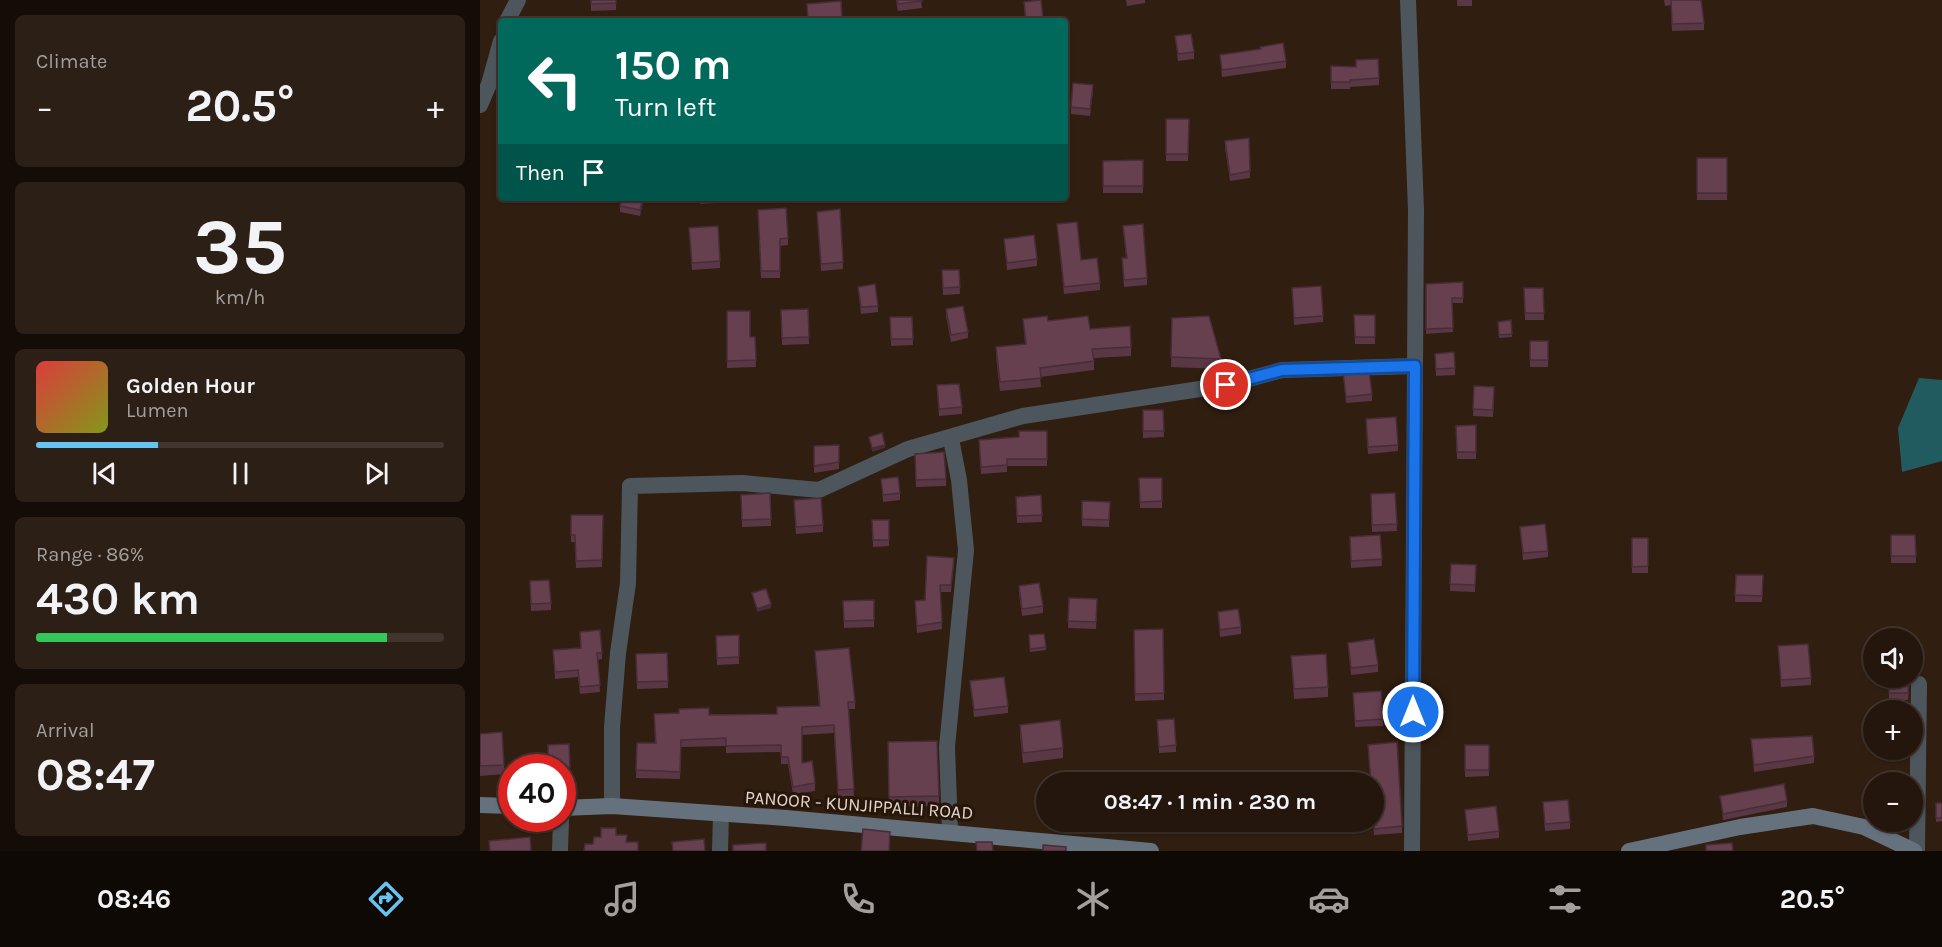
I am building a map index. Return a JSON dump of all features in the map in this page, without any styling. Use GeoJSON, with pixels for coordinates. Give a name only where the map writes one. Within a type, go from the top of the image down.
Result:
{"type":"FeatureCollection","features":[{"type":"Feature","properties":{"kind":"main road"},"geometry":{"type":"LineString","coordinates":[[480,805],[498,806]]}},
{"type":"Feature","properties":{"kind":"main road","name":"PANOOR - KUNJIPPALLI ROAD"},"geometry":{"type":"LineString","coordinates":[[576,807],[612,806],[950,831],[1151,851]]}},
{"type":"Feature","properties":{"kind":"main road"},"geometry":{"type":"LineString","coordinates":[[1629,851],[1760,824],[1814,816],[1864,828],[1916,851]]}},
{"type":"Feature","properties":{"kind":"street"},"geometry":{"type":"LineString","coordinates":[[509,18],[518,0]]}},
{"type":"Feature","properties":{"kind":"street"},"geometry":{"type":"LineString","coordinates":[[1408,0],[1416,210],[1412,851]]}},
{"type":"Feature","properties":{"kind":"street"},"geometry":{"type":"LineString","coordinates":[[480,105],[489,84],[498,52]]}},
{"type":"Feature","properties":{"kind":"street"},"geometry":{"type":"LineString","coordinates":[[612,806],[612,727],[618,653],[628,583],[630,486],[742,483],[819,490],[908,449],[951,439],[1023,416],[1226,385],[1282,370],[1415,366]]}},
{"type":"Feature","properties":{"kind":"street"},"geometry":{"type":"LineString","coordinates":[[950,831],[947,747],[966,550],[959,480],[951,439]]}},
{"type":"Feature","properties":{"kind":"street"},"geometry":{"type":"LineString","coordinates":[[1916,851],[1919,688]]}},
{"type":"Feature","properties":{"kind":"street"},"geometry":{"type":"LineString","coordinates":[[720,851],[721,814]]}},
{"type":"Feature","properties":{"kind":"street"},"geometry":{"type":"LineString","coordinates":[[560,851],[561,832]]}},
{"type":"Feature","properties":{"kind":"water"},"geometry":{"type":"Polygon","coordinates":[[[1919,378],[1942,380],[1942,461],[1902,472],[1898,428],[1919,378]]]}},
{"type":"Feature","properties":{"kind":"building"},"geometry":{"type":"Polygon","coordinates":[[[591,0],[616,0],[616,3],[591,4],[591,0]]]}},
{"type":"Feature","properties":{"kind":"building"},"geometry":{"type":"Polygon","coordinates":[[[897,0],[921,0],[922,1],[898,4],[897,0]]]}},
{"type":"Feature","properties":{"kind":"building"},"geometry":{"type":"Polygon","coordinates":[[[1041,0],[1043,18],[1026,18],[1024,2],[1041,0]]]}},
{"type":"Feature","properties":{"kind":"building"},"geometry":{"type":"Polygon","coordinates":[[[1671,0],[1701,0],[1704,23],[1672,24],[1671,0]]]}},
{"type":"Feature","properties":{"kind":"building"},"geometry":{"type":"Polygon","coordinates":[[[841,1],[842,18],[808,18],[807,4],[841,1]]]}},
{"type":"Feature","properties":{"kind":"building"},"geometry":{"type":"Polygon","coordinates":[[[1191,34],[1194,52],[1178,54],[1175,36],[1191,34]]]}},
{"type":"Feature","properties":{"kind":"building"},"geometry":{"type":"Polygon","coordinates":[[[1283,43],[1286,61],[1222,70],[1220,55],[1283,43]]]}},
{"type":"Feature","properties":{"kind":"building"},"geometry":{"type":"Polygon","coordinates":[[[1378,59],[1379,78],[1331,82],[1331,66],[1356,67],[1356,60],[1378,59]]]}},
{"type":"Feature","properties":{"kind":"building"},"geometry":{"type":"Polygon","coordinates":[[[1073,83],[1093,85],[1090,109],[1071,107],[1073,83]]]}},
{"type":"Feature","properties":{"kind":"building"},"geometry":{"type":"Polygon","coordinates":[[[1166,119],[1189,119],[1188,154],[1166,154],[1166,119]]]}},
{"type":"Feature","properties":{"kind":"building"},"geometry":{"type":"Polygon","coordinates":[[[1249,138],[1250,171],[1230,175],[1225,141],[1249,138]]]}},
{"type":"Feature","properties":{"kind":"building"},"geometry":{"type":"Polygon","coordinates":[[[1697,158],[1727,158],[1727,193],[1697,193],[1697,158]]]}},
{"type":"Feature","properties":{"kind":"building"},"geometry":{"type":"Polygon","coordinates":[[[1143,160],[1143,186],[1103,186],[1103,161],[1143,160]]]}},
{"type":"Feature","properties":{"kind":"building"},"geometry":{"type":"Polygon","coordinates":[[[621,201],[642,201],[640,210],[620,206],[621,201]]]}},
{"type":"Feature","properties":{"kind":"building"},"geometry":{"type":"Polygon","coordinates":[[[786,208],[788,238],[780,239],[780,271],[761,271],[758,210],[786,208]]]}},
{"type":"Feature","properties":{"kind":"building"},"geometry":{"type":"Polygon","coordinates":[[[840,209],[843,262],[821,264],[817,212],[840,209]]]}},
{"type":"Feature","properties":{"kind":"building"},"geometry":{"type":"Polygon","coordinates":[[[1077,222],[1081,260],[1097,258],[1100,283],[1064,287],[1057,224],[1077,222]]]}},
{"type":"Feature","properties":{"kind":"building"},"geometry":{"type":"Polygon","coordinates":[[[1143,224],[1147,278],[1124,280],[1122,258],[1127,258],[1123,226],[1143,224]]]}},
{"type":"Feature","properties":{"kind":"building"},"geometry":{"type":"Polygon","coordinates":[[[718,226],[720,261],[692,263],[689,228],[718,226]]]}},
{"type":"Feature","properties":{"kind":"building"},"geometry":{"type":"Polygon","coordinates":[[[1034,235],[1037,259],[1007,263],[1004,239],[1034,235]]]}},
{"type":"Feature","properties":{"kind":"building"},"geometry":{"type":"Polygon","coordinates":[[[942,270],[959,270],[960,287],[943,288],[942,270]]]}},
{"type":"Feature","properties":{"kind":"building"},"geometry":{"type":"Polygon","coordinates":[[[1463,282],[1463,298],[1452,298],[1453,328],[1426,329],[1426,284],[1463,282]]]}},
{"type":"Feature","properties":{"kind":"building"},"geometry":{"type":"Polygon","coordinates":[[[875,284],[878,306],[861,307],[858,287],[875,284]]]}},
{"type":"Feature","properties":{"kind":"building"},"geometry":{"type":"Polygon","coordinates":[[[1321,286],[1323,316],[1294,318],[1292,288],[1321,286]]]}},
{"type":"Feature","properties":{"kind":"building"},"geometry":{"type":"Polygon","coordinates":[[[1524,288],[1543,288],[1544,313],[1525,313],[1524,288]]]}},
{"type":"Feature","properties":{"kind":"building"},"geometry":{"type":"Polygon","coordinates":[[[963,306],[968,332],[951,335],[946,309],[963,306]]]}},
{"type":"Feature","properties":{"kind":"building"},"geometry":{"type":"Polygon","coordinates":[[[808,309],[809,337],[782,338],[781,310],[808,309]]]}},
{"type":"Feature","properties":{"kind":"building"},"geometry":{"type":"Polygon","coordinates":[[[727,311],[750,311],[750,337],[755,337],[756,360],[727,361],[727,311]]]}},
{"type":"Feature","properties":{"kind":"building"},"geometry":{"type":"Polygon","coordinates":[[[1354,315],[1375,315],[1375,337],[1355,337],[1354,315]]]}},
{"type":"Feature","properties":{"kind":"building"},"geometry":{"type":"Polygon","coordinates":[[[1047,316],[1048,321],[1088,316],[1090,329],[1130,326],[1131,347],[1092,349],[1094,361],[1040,368],[1041,378],[1000,382],[996,347],[1026,344],[1023,319],[1047,316]]]}},
{"type":"Feature","properties":{"kind":"building"},"geometry":{"type":"Polygon","coordinates":[[[1209,316],[1221,359],[1171,357],[1172,318],[1209,316]]]}},
{"type":"Feature","properties":{"kind":"building"},"geometry":{"type":"Polygon","coordinates":[[[890,317],[912,317],[913,339],[891,339],[890,317]]]}},
{"type":"Feature","properties":{"kind":"building"},"geometry":{"type":"Polygon","coordinates":[[[1511,320],[1512,334],[1499,335],[1498,322],[1511,320]]]}},
{"type":"Feature","properties":{"kind":"building"},"geometry":{"type":"Polygon","coordinates":[[[1530,341],[1548,341],[1548,360],[1530,360],[1530,341]]]}},
{"type":"Feature","properties":{"kind":"building"},"geometry":{"type":"Polygon","coordinates":[[[1454,352],[1455,368],[1436,369],[1435,354],[1454,352]]]}},
{"type":"Feature","properties":{"kind":"building"},"geometry":{"type":"Polygon","coordinates":[[[1369,371],[1372,394],[1346,397],[1343,372],[1369,371]]]}},
{"type":"Feature","properties":{"kind":"building"},"geometry":{"type":"Polygon","coordinates":[[[959,384],[962,407],[939,409],[937,385],[959,384]]]}},
{"type":"Feature","properties":{"kind":"building"},"geometry":{"type":"Polygon","coordinates":[[[1474,386],[1494,387],[1493,410],[1473,409],[1474,386]]]}},
{"type":"Feature","properties":{"kind":"building"},"geometry":{"type":"Polygon","coordinates":[[[1143,410],[1163,410],[1164,431],[1143,431],[1143,410]]]}},
{"type":"Feature","properties":{"kind":"building"},"geometry":{"type":"Polygon","coordinates":[[[1396,417],[1398,445],[1368,447],[1366,419],[1396,417]]]}},
{"type":"Feature","properties":{"kind":"building"},"geometry":{"type":"Polygon","coordinates":[[[1476,425],[1476,452],[1457,452],[1456,426],[1476,425]]]}},
{"type":"Feature","properties":{"kind":"building"},"geometry":{"type":"Polygon","coordinates":[[[1019,431],[1047,431],[1047,459],[1007,459],[1007,465],[981,467],[979,440],[1019,437],[1019,431]]]}},
{"type":"Feature","properties":{"kind":"building"},"geometry":{"type":"Polygon","coordinates":[[[882,433],[885,445],[872,448],[869,437],[882,433]]]}},
{"type":"Feature","properties":{"kind":"building"},"geometry":{"type":"Polygon","coordinates":[[[839,445],[839,462],[814,466],[814,446],[839,445]]]}},
{"type":"Feature","properties":{"kind":"building"},"geometry":{"type":"Polygon","coordinates":[[[944,452],[946,479],[916,480],[915,454],[944,452]]]}},
{"type":"Feature","properties":{"kind":"building"},"geometry":{"type":"Polygon","coordinates":[[[898,477],[900,493],[883,495],[881,479],[898,477]]]}},
{"type":"Feature","properties":{"kind":"building"},"geometry":{"type":"Polygon","coordinates":[[[1139,478],[1162,478],[1162,501],[1140,502],[1139,478]]]}},
{"type":"Feature","properties":{"kind":"building"},"geometry":{"type":"Polygon","coordinates":[[[770,493],[771,519],[742,520],[741,495],[770,493]]]}},
{"type":"Feature","properties":{"kind":"building"},"geometry":{"type":"Polygon","coordinates":[[[1395,493],[1397,524],[1372,525],[1371,494],[1395,493]]]}},
{"type":"Feature","properties":{"kind":"building"},"geometry":{"type":"Polygon","coordinates":[[[1041,495],[1042,515],[1017,516],[1016,497],[1041,495]]]}},
{"type":"Feature","properties":{"kind":"building"},"geometry":{"type":"Polygon","coordinates":[[[821,498],[823,525],[796,527],[794,500],[821,498]]]}},
{"type":"Feature","properties":{"kind":"building"},"geometry":{"type":"Polygon","coordinates":[[[1082,501],[1110,502],[1109,520],[1082,519],[1082,501]]]}},
{"type":"Feature","properties":{"kind":"building"},"geometry":{"type":"Polygon","coordinates":[[[571,515],[603,515],[602,560],[576,561],[575,535],[571,535],[571,515]]]}},
{"type":"Feature","properties":{"kind":"building"},"geometry":{"type":"Polygon","coordinates":[[[872,520],[889,520],[889,540],[873,540],[872,520]]]}},
{"type":"Feature","properties":{"kind":"building"},"geometry":{"type":"Polygon","coordinates":[[[1545,524],[1548,551],[1523,553],[1520,527],[1545,524]]]}},
{"type":"Feature","properties":{"kind":"building"},"geometry":{"type":"Polygon","coordinates":[[[1380,535],[1382,559],[1351,561],[1350,537],[1380,535]]]}},
{"type":"Feature","properties":{"kind":"building"},"geometry":{"type":"Polygon","coordinates":[[[1891,535],[1915,535],[1916,556],[1891,556],[1891,535]]]}},
{"type":"Feature","properties":{"kind":"building"},"geometry":{"type":"Polygon","coordinates":[[[1632,538],[1648,538],[1648,566],[1632,567],[1632,538]]]}},
{"type":"Feature","properties":{"kind":"building"},"geometry":{"type":"Polygon","coordinates":[[[927,556],[954,558],[951,585],[940,585],[942,622],[917,626],[915,601],[925,600],[927,556]]]}},
{"type":"Feature","properties":{"kind":"building"},"geometry":{"type":"Polygon","coordinates":[[[1451,564],[1476,565],[1475,585],[1450,584],[1451,564]]]}},
{"type":"Feature","properties":{"kind":"building"},"geometry":{"type":"Polygon","coordinates":[[[1736,575],[1763,575],[1762,596],[1735,595],[1736,575]]]}},
{"type":"Feature","properties":{"kind":"building"},"geometry":{"type":"Polygon","coordinates":[[[549,580],[551,603],[531,604],[530,581],[549,580]]]}},
{"type":"Feature","properties":{"kind":"building"},"geometry":{"type":"Polygon","coordinates":[[[1039,583],[1043,606],[1022,609],[1019,586],[1039,583]]]}},
{"type":"Feature","properties":{"kind":"building"},"geometry":{"type":"Polygon","coordinates":[[[766,589],[771,604],[757,609],[752,593],[766,589]]]}},
{"type":"Feature","properties":{"kind":"building"},"geometry":{"type":"Polygon","coordinates":[[[1069,598],[1097,599],[1096,622],[1068,621],[1069,598]]]}},
{"type":"Feature","properties":{"kind":"building"},"geometry":{"type":"Polygon","coordinates":[[[874,600],[874,620],[844,621],[843,601],[874,600]]]}},
{"type":"Feature","properties":{"kind":"building"},"geometry":{"type":"Polygon","coordinates":[[[1238,609],[1241,627],[1220,630],[1218,612],[1238,609]]]}},
{"type":"Feature","properties":{"kind":"building"},"geometry":{"type":"Polygon","coordinates":[[[1163,629],[1164,693],[1135,694],[1134,630],[1163,629]]]}},
{"type":"Feature","properties":{"kind":"building"},"geometry":{"type":"Polygon","coordinates":[[[600,630],[602,653],[597,653],[600,685],[580,687],[578,670],[555,672],[553,650],[581,648],[580,632],[600,630]]]}},
{"type":"Feature","properties":{"kind":"building"},"geometry":{"type":"Polygon","coordinates":[[[1044,634],[1046,647],[1030,649],[1029,635],[1044,634]]]}},
{"type":"Feature","properties":{"kind":"building"},"geometry":{"type":"Polygon","coordinates":[[[739,635],[739,657],[717,658],[716,636],[739,635]]]}},
{"type":"Feature","properties":{"kind":"building"},"geometry":{"type":"Polygon","coordinates":[[[1374,639],[1378,665],[1351,668],[1348,643],[1374,639]]]}},
{"type":"Feature","properties":{"kind":"building"},"geometry":{"type":"Polygon","coordinates":[[[1808,644],[1811,678],[1781,680],[1778,646],[1808,644]]]}},
{"type":"Feature","properties":{"kind":"building"},"geometry":{"type":"Polygon","coordinates":[[[849,648],[855,702],[848,702],[854,789],[838,790],[834,725],[802,727],[802,763],[812,761],[815,783],[793,787],[788,757],[781,757],[781,745],[726,746],[726,738],[681,740],[680,772],[636,770],[637,743],[656,743],[654,714],[679,713],[679,709],[709,708],[709,715],[777,714],[777,707],[820,706],[815,651],[849,648]]]}},
{"type":"Feature","properties":{"kind":"building"},"geometry":{"type":"Polygon","coordinates":[[[667,653],[668,681],[637,682],[636,654],[667,653]]]}},
{"type":"Feature","properties":{"kind":"building"},"geometry":{"type":"Polygon","coordinates":[[[1326,654],[1328,687],[1294,689],[1291,656],[1326,654]]]}},
{"type":"Feature","properties":{"kind":"building"},"geometry":{"type":"Polygon","coordinates":[[[1004,677],[1008,706],[974,710],[970,681],[1004,677]]]}},
{"type":"Feature","properties":{"kind":"building"},"geometry":{"type":"Polygon","coordinates":[[[1889,688],[1908,688],[1908,693],[1889,693],[1889,688]]]}},
{"type":"Feature","properties":{"kind":"building"},"geometry":{"type":"Polygon","coordinates":[[[1381,691],[1383,719],[1355,721],[1353,693],[1381,691]]]}},
{"type":"Feature","properties":{"kind":"building"},"geometry":{"type":"Polygon","coordinates":[[[1174,719],[1176,745],[1159,747],[1157,720],[1174,719]]]}},
{"type":"Feature","properties":{"kind":"building"},"geometry":{"type":"Polygon","coordinates":[[[1060,720],[1063,748],[1023,753],[1020,725],[1060,720]]]}},
{"type":"Feature","properties":{"kind":"building"},"geometry":{"type":"Polygon","coordinates":[[[502,732],[503,754],[498,754],[498,765],[480,766],[480,734],[502,732]]]}},
{"type":"Feature","properties":{"kind":"building"},"geometry":{"type":"Polygon","coordinates":[[[1812,736],[1814,756],[1754,765],[1751,739],[1812,736]]]}},
{"type":"Feature","properties":{"kind":"building"},"geometry":{"type":"Polygon","coordinates":[[[937,741],[939,796],[889,797],[888,742],[937,741]]]}},
{"type":"Feature","properties":{"kind":"building"},"geometry":{"type":"Polygon","coordinates":[[[1397,742],[1402,826],[1384,828],[1384,772],[1370,772],[1368,745],[1397,742]]]}},
{"type":"Feature","properties":{"kind":"building"},"geometry":{"type":"Polygon","coordinates":[[[569,744],[569,754],[548,754],[548,745],[569,744]]]}},
{"type":"Feature","properties":{"kind":"building"},"geometry":{"type":"Polygon","coordinates":[[[1465,745],[1489,745],[1489,770],[1465,770],[1465,745]]]}},
{"type":"Feature","properties":{"kind":"building"},"geometry":{"type":"Polygon","coordinates":[[[1784,784],[1787,801],[1723,814],[1720,796],[1784,784]]]}},
{"type":"Feature","properties":{"kind":"building"},"geometry":{"type":"Polygon","coordinates":[[[1568,800],[1570,822],[1545,824],[1543,802],[1568,800]]]}},
{"type":"Feature","properties":{"kind":"building"},"geometry":{"type":"Polygon","coordinates":[[[1936,803],[1942,803],[1942,818],[1936,818],[1936,803]]]}},
{"type":"Feature","properties":{"kind":"building"},"geometry":{"type":"Polygon","coordinates":[[[1496,806],[1499,831],[1468,835],[1465,810],[1496,806]]]}},
{"type":"Feature","properties":{"kind":"building"},"geometry":{"type":"Polygon","coordinates":[[[601,828],[616,828],[616,835],[627,835],[626,842],[638,842],[638,851],[584,851],[585,844],[593,844],[594,837],[601,837],[601,828]]]}},
{"type":"Feature","properties":{"kind":"building"},"geometry":{"type":"Polygon","coordinates":[[[863,829],[890,832],[889,851],[861,851],[863,829]]]}},
{"type":"Feature","properties":{"kind":"building"},"geometry":{"type":"Polygon","coordinates":[[[530,837],[531,851],[490,851],[489,841],[530,837]]]}},
{"type":"Feature","properties":{"kind":"building"},"geometry":{"type":"Polygon","coordinates":[[[704,839],[705,851],[673,851],[672,842],[704,839]]]}},
{"type":"Feature","properties":{"kind":"building"},"geometry":{"type":"Polygon","coordinates":[[[976,842],[992,842],[993,851],[977,851],[976,842]]]}},
{"type":"Feature","properties":{"kind":"building"},"geometry":{"type":"Polygon","coordinates":[[[766,843],[766,851],[733,851],[733,845],[766,843]]]}},
{"type":"Feature","properties":{"kind":"building"},"geometry":{"type":"Polygon","coordinates":[[[1732,843],[1733,851],[1706,851],[1706,845],[1732,843]]]}},
{"type":"Feature","properties":{"kind":"building"},"geometry":{"type":"Polygon","coordinates":[[[1043,845],[1066,847],[1066,851],[1043,851],[1043,845]]]}},
{"type":"Feature","properties":{"kind":"route"},"geometry":{"type":"LineString","coordinates":[[1226,385],[1282,370],[1415,366],[1413,712]]}}]}
